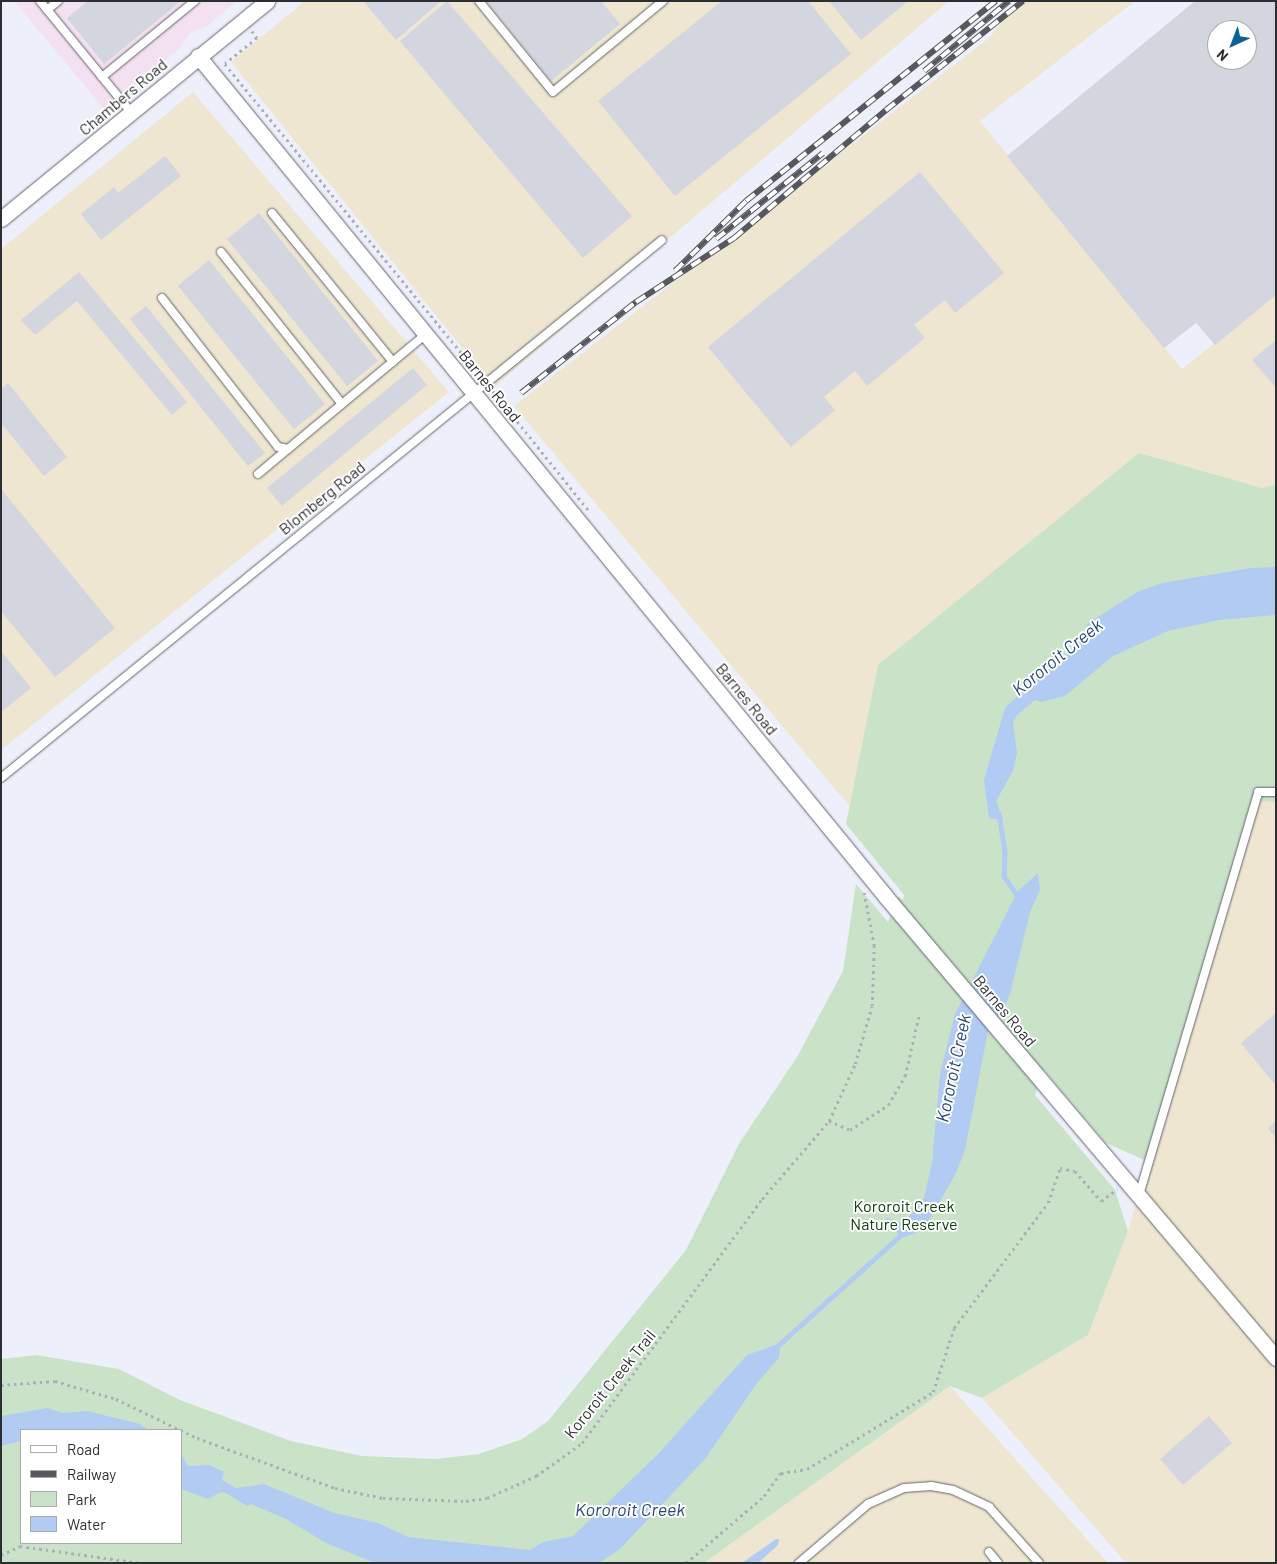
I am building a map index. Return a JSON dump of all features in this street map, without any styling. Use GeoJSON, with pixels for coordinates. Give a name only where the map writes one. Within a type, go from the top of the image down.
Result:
{"type":"FeatureCollection","features":[{"type":"Feature","properties":{"kind":"street","name":"Chambers Road"},"geometry":{"type":"LineString","coordinates":[[1,220],[267,1]]}},
{"type":"Feature","properties":{"kind":"street","name":"Barnes Road"},"geometry":{"type":"LineString","coordinates":[[198,56],[891,902],[1040,1081],[1276,1358]]}},
{"type":"Feature","properties":{"kind":"lane"},"geometry":{"type":"LineString","coordinates":[[40,1],[132,112]]}},
{"type":"Feature","properties":{"kind":"lane"},"geometry":{"type":"LineString","coordinates":[[48,10],[58,1]]}},
{"type":"Feature","properties":{"kind":"lane"},"geometry":{"type":"LineString","coordinates":[[102,77],[195,1]]}},
{"type":"Feature","properties":{"kind":"lane"},"geometry":{"type":"LineString","coordinates":[[479,1],[553,92],[663,1]]}},
{"type":"Feature","properties":{"kind":"lane"},"geometry":{"type":"LineString","coordinates":[[272,213],[393,362]]}},
{"type":"Feature","properties":{"kind":"lane","name":"Blomberg Road"},"geometry":{"type":"LineString","coordinates":[[1,778],[662,240]]}},
{"type":"Feature","properties":{"kind":"lane"},"geometry":{"type":"LineString","coordinates":[[221,252],[342,404]]}},
{"type":"Feature","properties":{"kind":"lane"},"geometry":{"type":"LineString","coordinates":[[162,298],[278,447],[288,450]]}},
{"type":"Feature","properties":{"kind":"lane"},"geometry":{"type":"LineString","coordinates":[[258,474],[426,334]]}},
{"type":"Feature","properties":{"kind":"lane"},"geometry":{"type":"LineString","coordinates":[[1138,1196],[1258,792],[1276,792]]}},
{"type":"Feature","properties":{"kind":"lane"},"geometry":{"type":"LineString","coordinates":[[799,1563],[868,1504],[892,1492],[930,1486],[953,1490],[989,1507],[1039,1563]]}},
{"type":"Feature","properties":{"kind":"lane"},"geometry":{"type":"LineString","coordinates":[[989,1552],[998,1563]]}},
{"type":"Feature","properties":{"kind":"path"},"geometry":{"type":"LineString","coordinates":[[243,20],[257,38],[225,64],[590,509],[578,520]]}},
{"type":"Feature","properties":{"kind":"path","name":"Kororoit Creek Trail"},"geometry":{"type":"LineString","coordinates":[[182,1431],[197,1438],[335,1488],[383,1498],[466,1502],[487,1498],[536,1476],[582,1443],[762,1199],[829,1121],[856,1064],[872,1006],[874,946],[864,893],[868,891]]}},
{"type":"Feature","properties":{"kind":"path"},"geometry":{"type":"LineString","coordinates":[[829,1121],[850,1130],[888,1105],[905,1076],[919,1015]]}},
{"type":"Feature","properties":{"kind":"path"},"geometry":{"type":"LineString","coordinates":[[686,1563],[764,1496],[781,1473],[807,1469],[933,1392],[954,1328],[1048,1204],[1060,1168],[1075,1171],[1101,1201],[1126,1182]]}},
{"type":"Feature","properties":{"kind":"path","name":"Kororoit Creek Trail"},"geometry":{"type":"LineString","coordinates":[[1,1385],[55,1381],[116,1399],[178,1429]]}},
{"type":"Feature","properties":{"kind":"path"},"geometry":{"type":"LineString","coordinates":[[1,1555],[20,1546],[141,1563]]}},
{"type":"Feature","properties":{"kind":"shaded area"},"geometry":{"type":"Polygon","coordinates":[[[14,1],[237,1],[207,26],[191,32],[179,49],[105,110],[14,1]]]}},
{"type":"Feature","properties":{"kind":"shaded area"},"geometry":{"type":"Polygon","coordinates":[[[305,1],[949,1],[494,387],[231,62],[305,1]]]}},
{"type":"Feature","properties":{"kind":"shaded area"},"geometry":{"type":"Polygon","coordinates":[[[1019,1],[1135,1],[980,121],[1182,369],[1276,294],[1276,484],[1262,488],[1139,454],[878,665],[851,808],[514,406],[989,38],[1019,1]]]}},
{"type":"Feature","properties":{"kind":"shaded area"},"geometry":{"type":"Polygon","coordinates":[[[193,92],[449,392],[1,750],[1,249],[193,92]]]}},
{"type":"Feature","properties":{"kind":"shaded area"},"geometry":{"type":"Polygon","coordinates":[[[1255,801],[1276,802],[1276,1563],[1126,1563],[982,1398],[1088,1335],[1128,1231],[1255,801]]]}},
{"type":"Feature","properties":{"kind":"shaded area"},"geometry":{"type":"Polygon","coordinates":[[[950,1386],[1108,1563],[704,1563],[950,1386]]]}},
{"type":"Feature","properties":{"kind":"green space","name":"Kororoit Creek Nature Reserve"},"geometry":{"type":"Polygon","coordinates":[[[1139,453],[1262,488],[1276,484],[1276,802],[1255,801],[1149,1162],[1106,1143],[1044,1070],[1035,1095],[1115,1190],[1128,1231],[1088,1335],[982,1398],[950,1386],[704,1563],[1,1563],[1,1359],[36,1355],[119,1369],[180,1400],[291,1441],[362,1456],[436,1459],[479,1454],[522,1439],[548,1421],[686,1250],[740,1142],[797,1057],[843,971],[856,884],[888,922],[898,896],[903,900],[904,895],[846,824],[878,665],[1139,453]]]}},
{"type":"Feature","properties":{"kind":"water","name":"Kororoit Creek"},"geometry":{"type":"Polygon","coordinates":[[[1276,567],[1276,615],[1219,620],[1168,631],[1113,656],[1065,696],[1042,702],[1035,700],[1017,715],[1013,722],[1017,753],[1013,771],[996,801],[1003,820],[989,818],[984,780],[1005,708],[1049,665],[1062,660],[1085,635],[1087,624],[1139,591],[1163,583],[1250,568],[1276,567]]]}},
{"type":"Feature","properties":{"kind":"water","name":"Kororoit Creek"},"geometry":{"type":"Polygon","coordinates":[[[1038,873],[1040,890],[1030,912],[1010,994],[1001,1015],[989,1026],[965,1150],[956,1173],[928,1222],[916,1233],[901,1238],[895,1230],[881,1223],[887,1218],[901,1222],[907,1219],[924,1198],[932,1162],[940,1074],[955,1014],[1018,891],[1038,873]]]}},
{"type":"Feature","properties":{"kind":"water","name":"Kororoit Creek"},"geometry":{"type":"Polygon","coordinates":[[[775,1345],[780,1347],[779,1358],[757,1383],[705,1459],[620,1549],[599,1563],[375,1563],[326,1543],[286,1519],[251,1504],[247,1506],[226,1493],[221,1492],[208,1499],[182,1489],[182,1456],[188,1466],[209,1465],[224,1472],[222,1480],[236,1488],[264,1484],[334,1513],[378,1523],[408,1537],[530,1550],[543,1542],[573,1536],[659,1453],[747,1355],[775,1345]]]}},
{"type":"Feature","properties":{"kind":"water"},"geometry":{"type":"Polygon","coordinates":[[[48,1408],[62,1413],[87,1411],[140,1424],[148,1429],[20,1429],[20,1441],[1,1446],[1,1416],[48,1408]]]}},
{"type":"Feature","properties":{"kind":"water"},"geometry":{"type":"Polygon","coordinates":[[[776,1539],[779,1539],[778,1545],[758,1563],[742,1563],[776,1539]]]}},
{"type":"Feature","properties":{"kind":"building"},"geometry":{"type":"Polygon","coordinates":[[[88,1],[181,1],[104,64],[67,18],[88,1]]]}},
{"type":"Feature","properties":{"kind":"building"},"geometry":{"type":"Polygon","coordinates":[[[363,1],[441,1],[396,40],[363,1]]]}},
{"type":"Feature","properties":{"kind":"building"},"geometry":{"type":"Polygon","coordinates":[[[447,1],[632,216],[583,258],[400,41],[447,1]]]}},
{"type":"Feature","properties":{"kind":"building"},"geometry":{"type":"Polygon","coordinates":[[[486,1],[601,1],[620,24],[551,81],[486,1]]]}},
{"type":"Feature","properties":{"kind":"building"},"geometry":{"type":"Polygon","coordinates":[[[722,1],[808,1],[851,54],[675,196],[598,101],[722,1]]]}},
{"type":"Feature","properties":{"kind":"building"},"geometry":{"type":"Polygon","coordinates":[[[829,1],[908,1],[861,40],[829,1]]]}},
{"type":"Feature","properties":{"kind":"building"},"geometry":{"type":"Polygon","coordinates":[[[1195,1],[1276,1],[1276,295],[1215,345],[1196,323],[1164,348],[1007,156],[1195,1]]]}},
{"type":"Feature","properties":{"kind":"building"},"geometry":{"type":"Polygon","coordinates":[[[165,156],[181,176],[101,240],[81,214],[114,187],[118,193],[165,156]]]}},
{"type":"Feature","properties":{"kind":"building"},"geometry":{"type":"Polygon","coordinates":[[[920,172],[1004,273],[955,313],[945,300],[914,325],[925,338],[867,386],[855,371],[824,397],[835,410],[791,447],[708,347],[920,172]]]}},
{"type":"Feature","properties":{"kind":"building"},"geometry":{"type":"Polygon","coordinates":[[[259,213],[378,361],[347,386],[227,239],[259,213]]]}},
{"type":"Feature","properties":{"kind":"building"},"geometry":{"type":"Polygon","coordinates":[[[209,260],[325,404],[294,429],[178,286],[209,260]]]}},
{"type":"Feature","properties":{"kind":"building"},"geometry":{"type":"Polygon","coordinates":[[[79,272],[187,402],[172,415],[77,301],[35,335],[21,320],[79,272]]]}},
{"type":"Feature","properties":{"kind":"building"},"geometry":{"type":"Polygon","coordinates":[[[146,306],[265,453],[248,466],[130,319],[146,306]]]}},
{"type":"Feature","properties":{"kind":"building"},"geometry":{"type":"Polygon","coordinates":[[[1276,340],[1276,388],[1252,360],[1276,340]]]}},
{"type":"Feature","properties":{"kind":"building"},"geometry":{"type":"Polygon","coordinates":[[[413,368],[427,385],[282,506],[267,488],[413,368]]]}},
{"type":"Feature","properties":{"kind":"building"},"geometry":{"type":"Polygon","coordinates":[[[8,383],[67,457],[44,476],[1,423],[1,389],[8,383]]]}},
{"type":"Feature","properties":{"kind":"building"},"geometry":{"type":"Polygon","coordinates":[[[1,489],[115,628],[55,677],[1,611],[1,489]]]}},
{"type":"Feature","properties":{"kind":"building"},"geometry":{"type":"Polygon","coordinates":[[[1,651],[31,688],[1,712],[1,651]]]}},
{"type":"Feature","properties":{"kind":"building"},"geometry":{"type":"Polygon","coordinates":[[[1276,1013],[1276,1086],[1241,1043],[1276,1013]]]}},
{"type":"Feature","properties":{"kind":"building"},"geometry":{"type":"Polygon","coordinates":[[[1276,1120],[1276,1138],[1268,1129],[1276,1120]]]}},
{"type":"Feature","properties":{"kind":"building"},"geometry":{"type":"Polygon","coordinates":[[[1209,1416],[1232,1443],[1183,1485],[1160,1459],[1209,1416]]]}},
{"type":"Feature","properties":{"kind":"waterway","name":"Kororoit Creek"},"geometry":{"type":"LineString","coordinates":[[999,814],[1005,851],[1004,876],[1019,898]]}},
{"type":"Feature","properties":{"kind":"waterway","name":"Kororoit Creek"},"geometry":{"type":"LineString","coordinates":[[773,1350],[903,1233]]}},
{"type":"Feature","properties":{"kind":"railway"},"geometry":{"type":"LineString","coordinates":[[675,271],[746,201],[996,1]]}},
{"type":"Feature","properties":{"kind":"railway"},"geometry":{"type":"LineString","coordinates":[[924,71],[1009,1]]}},
{"type":"Feature","properties":{"kind":"railway"},"geometry":{"type":"LineString","coordinates":[[521,393],[636,302],[734,238],[886,110],[1023,1]]}},
{"type":"Feature","properties":{"kind":"railway"},"geometry":{"type":"LineString","coordinates":[[716,239],[823,153]]}}]}
